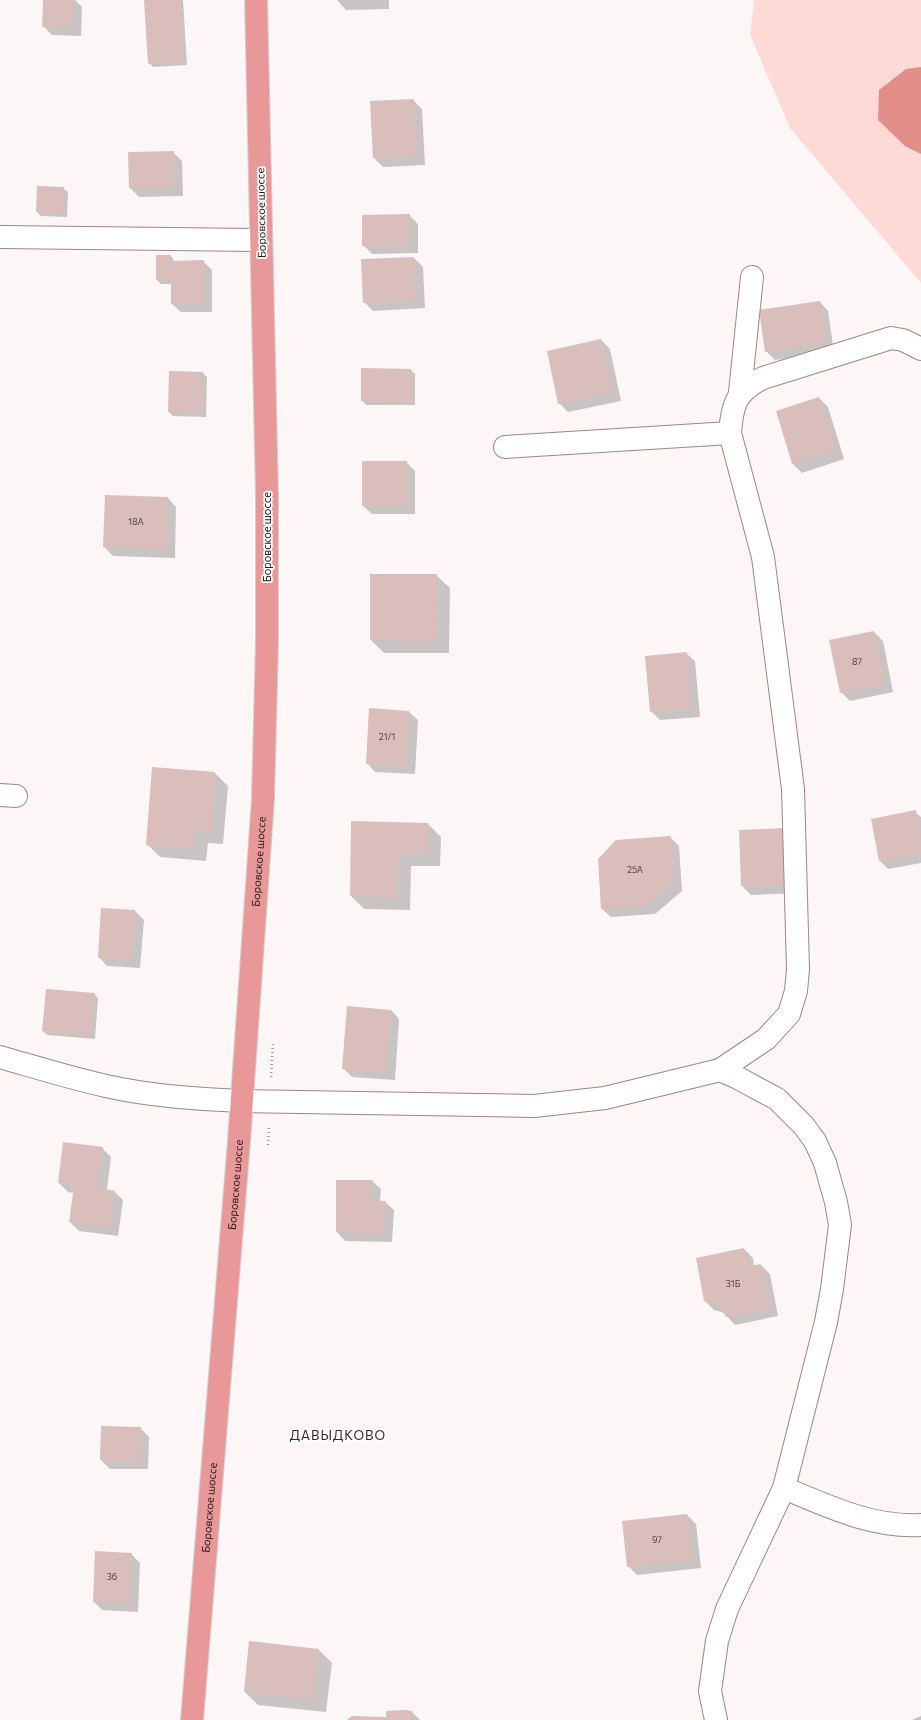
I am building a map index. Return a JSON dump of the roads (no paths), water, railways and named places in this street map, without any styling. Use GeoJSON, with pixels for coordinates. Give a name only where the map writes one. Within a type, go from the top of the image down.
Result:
{"type":"FeatureCollection","features":[{"type":"Feature","properties":{"kind":"main road","name":"Боровское шоссе"},"geometry":{"type":"LineString","coordinates":[[192,1720],[242,1101],[259,874],[263,799],[267,641],[266,487],[256,0]]}},
{"type":"Feature","properties":{"kind":"street"},"geometry":{"type":"LineString","coordinates":[[0,238],[261,240]]}},
{"type":"Feature","properties":{"kind":"street"},"geometry":{"type":"LineString","coordinates":[[0,1057],[106,1086],[204,1100],[534,1106],[605,1098],[720,1070],[766,1039],[789,1014],[796,990],[798,969],[793,789],[763,557],[730,433],[731,416],[740,392],[752,277]]}},
{"type":"Feature","properties":{"kind":"street"},"geometry":{"type":"LineString","coordinates":[[740,392],[752,383],[763,378],[890,338],[903,340],[921,349]]}},
{"type":"Feature","properties":{"kind":"street"},"geometry":{"type":"LineString","coordinates":[[505,447],[730,433]]}},
{"type":"Feature","properties":{"kind":"street"},"geometry":{"type":"LineString","coordinates":[[716,1720],[710,1691],[717,1641],[728,1609],[784,1488],[826,1322],[832,1289],[840,1225],[836,1202],[824,1163],[815,1141],[804,1126],[777,1098],[720,1070]]}},
{"type":"Feature","properties":{"kind":"street"},"geometry":{"type":"LineString","coordinates":[[784,1488],[833,1508],[876,1522],[921,1525]]}},
{"type":"Feature","properties":{"kind":"district","name":"ДАВЫДКОВО"},"geometry":{"type":"Point","coordinates":[338,1435]}}]}
